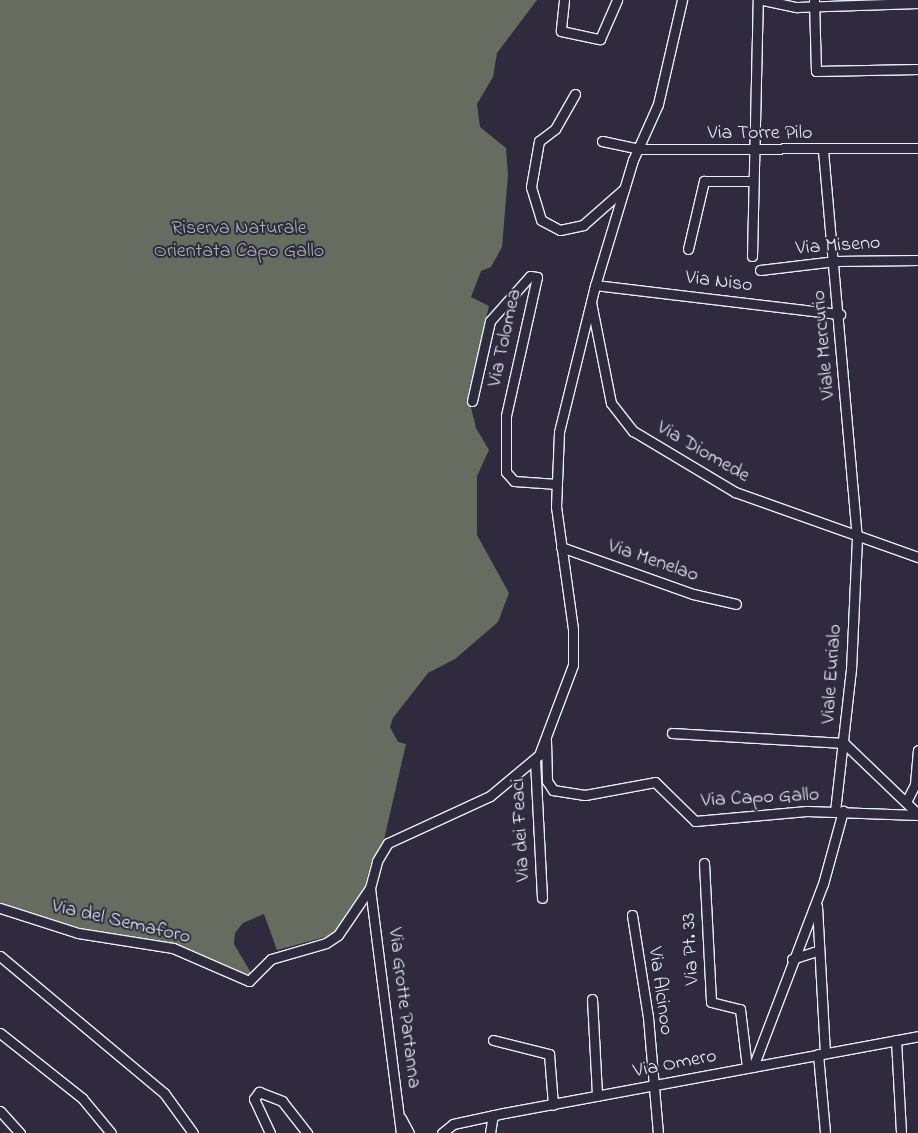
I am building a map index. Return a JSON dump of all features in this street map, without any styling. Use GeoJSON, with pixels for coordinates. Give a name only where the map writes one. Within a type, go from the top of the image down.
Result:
{"type":"FeatureCollection","features":[{"type":"Feature","properties":{"kind":"street"},"geometry":{"type":"LineString","coordinates":[[564,0],[561,31],[600,39],[617,0]]}},
{"type":"Feature","properties":{"kind":"street"},"geometry":{"type":"LineString","coordinates":[[546,740],[573,665],[573,629],[561,547],[557,484],[558,432],[590,301],[624,189],[658,104],[682,0]]}},
{"type":"Feature","properties":{"kind":"street"},"geometry":{"type":"LineString","coordinates":[[752,256],[751,151],[758,0]]}},
{"type":"Feature","properties":{"kind":"street"},"geometry":{"type":"LineString","coordinates":[[763,0],[814,3],[918,3]]}},
{"type":"Feature","properties":{"kind":"street"},"geometry":{"type":"LineString","coordinates":[[814,3],[816,71],[918,69]]}},
{"type":"Feature","properties":{"kind":"street"},"geometry":{"type":"LineString","coordinates":[[575,94],[554,129],[539,141],[531,187],[541,220],[560,230],[583,225],[624,189]]}},
{"type":"Feature","properties":{"kind":"street","name":"Via Torre Pilo"},"geometry":{"type":"LineString","coordinates":[[602,141],[639,149],[751,151],[918,148]]}},
{"type":"Feature","properties":{"kind":"street","name":"Viale Mercurio"},"geometry":{"type":"LineString","coordinates":[[823,150],[840,314],[857,538]]}},
{"type":"Feature","properties":{"kind":"street"},"geometry":{"type":"LineString","coordinates":[[688,249],[704,181],[752,181]]}},
{"type":"Feature","properties":{"kind":"street","name":"Via Miseno"},"geometry":{"type":"LineString","coordinates":[[760,270],[835,261],[918,260]]}},
{"type":"Feature","properties":{"kind":"street","name":"Via Tolomea"},"geometry":{"type":"LineString","coordinates":[[472,401],[490,320],[530,276],[537,277],[506,416],[506,472],[514,480],[557,484]]}},
{"type":"Feature","properties":{"kind":"street","name":"Via Niso"},"geometry":{"type":"LineString","coordinates":[[595,285],[840,314]]}},
{"type":"Feature","properties":{"kind":"street","name":"Via Diomede"},"geometry":{"type":"LineString","coordinates":[[590,301],[606,389],[618,414],[629,427],[703,477],[857,538],[918,557]]}},
{"type":"Feature","properties":{"kind":"street","name":"Viale Eurialo"},"geometry":{"type":"LineString","coordinates":[[823,884],[839,811],[857,538]]}},
{"type":"Feature","properties":{"kind":"street","name":"Via Menelao"},"geometry":{"type":"LineString","coordinates":[[561,547],[693,594],[736,604]]}},
{"type":"Feature","properties":{"kind":"street"},"geometry":{"type":"LineString","coordinates":[[672,733],[844,743],[918,815]]}},
{"type":"Feature","properties":{"kind":"street","name":"Via del Semaforo"},"geometry":{"type":"LineString","coordinates":[[0,908],[78,933],[173,948],[249,981],[271,959],[333,940],[370,888],[377,861],[388,843],[490,796],[535,760],[546,740]]}},
{"type":"Feature","properties":{"kind":"street","name":"Via Capo Gallo"},"geometry":{"type":"LineString","coordinates":[[546,740],[547,781],[562,792],[585,795],[655,782],[695,821],[839,811],[918,815]]}},
{"type":"Feature","properties":{"kind":"street"},"geometry":{"type":"LineString","coordinates":[[906,802],[915,784],[918,750]]}},
{"type":"Feature","properties":{"kind":"street","name":"Via dei Feaci"},"geometry":{"type":"LineString","coordinates":[[535,760],[542,898]]}},
{"type":"Feature","properties":{"kind":"street","name":"Via Pt. 33"},"geometry":{"type":"LineString","coordinates":[[704,863],[711,1002],[740,1009],[750,1067]]}},
{"type":"Feature","properties":{"kind":"street"},"geometry":{"type":"LineString","coordinates":[[823,884],[816,909],[825,1133]]}},
{"type":"Feature","properties":{"kind":"street"},"geometry":{"type":"LineString","coordinates":[[750,1067],[823,884]]}},
{"type":"Feature","properties":{"kind":"street","name":"Via Grotte Partanna"},"geometry":{"type":"LineString","coordinates":[[370,888],[380,990],[401,1118],[400,1133]]}},
{"type":"Feature","properties":{"kind":"street","name":"Via Alcinoo"},"geometry":{"type":"LineString","coordinates":[[632,915],[654,1085],[658,1133]]}},
{"type":"Feature","properties":{"kind":"street"},"geometry":{"type":"LineString","coordinates":[[792,959],[817,952]]}},
{"type":"Feature","properties":{"kind":"street"},"geometry":{"type":"LineString","coordinates":[[0,956],[164,1093],[193,1133]]}},
{"type":"Feature","properties":{"kind":"street"},"geometry":{"type":"LineString","coordinates":[[592,999],[597,1096]]}},
{"type":"Feature","properties":{"kind":"street"},"geometry":{"type":"LineString","coordinates":[[0,1033],[82,1098],[111,1133]]}},
{"type":"Feature","properties":{"kind":"street","name":"Via Omero"},"geometry":{"type":"LineString","coordinates":[[442,1133],[453,1124],[493,1115],[918,1036]]}},
{"type":"Feature","properties":{"kind":"street"},"geometry":{"type":"LineString","coordinates":[[493,1040],[549,1054],[553,1104]]}},
{"type":"Feature","properties":{"kind":"street"},"geometry":{"type":"LineString","coordinates":[[896,1040],[901,1133]]}},
{"type":"Feature","properties":{"kind":"street"},"geometry":{"type":"LineString","coordinates":[[270,1133],[254,1099],[259,1092],[282,1101],[307,1133]]}},
{"type":"Feature","properties":{"kind":"street"},"geometry":{"type":"LineString","coordinates":[[0,1112],[20,1133]]}},
{"type":"Feature","properties":{"kind":"street"},"geometry":{"type":"LineString","coordinates":[[490,1133],[493,1115]]}},
{"type":"Feature","properties":{"kind":"street"},"geometry":{"type":"LineString","coordinates":[[401,1118],[409,1133]]}},
{"type":"Feature","properties":{"kind":"green space","name":"Riserva Naturale Orientata Capo Gallo"},"geometry":{"type":"Polygon","coordinates":[[[0,0],[537,0],[497,53],[493,77],[477,104],[480,127],[506,148],[508,175],[502,247],[491,267],[481,271],[471,297],[489,306],[468,395],[476,428],[489,450],[477,476],[477,535],[509,593],[498,622],[455,659],[428,673],[393,718],[390,727],[398,742],[406,744],[383,844],[371,863],[364,890],[343,923],[333,935],[277,950],[264,914],[243,923],[235,933],[234,944],[251,973],[247,977],[173,945],[111,937],[0,904],[0,0]]]}}]}
